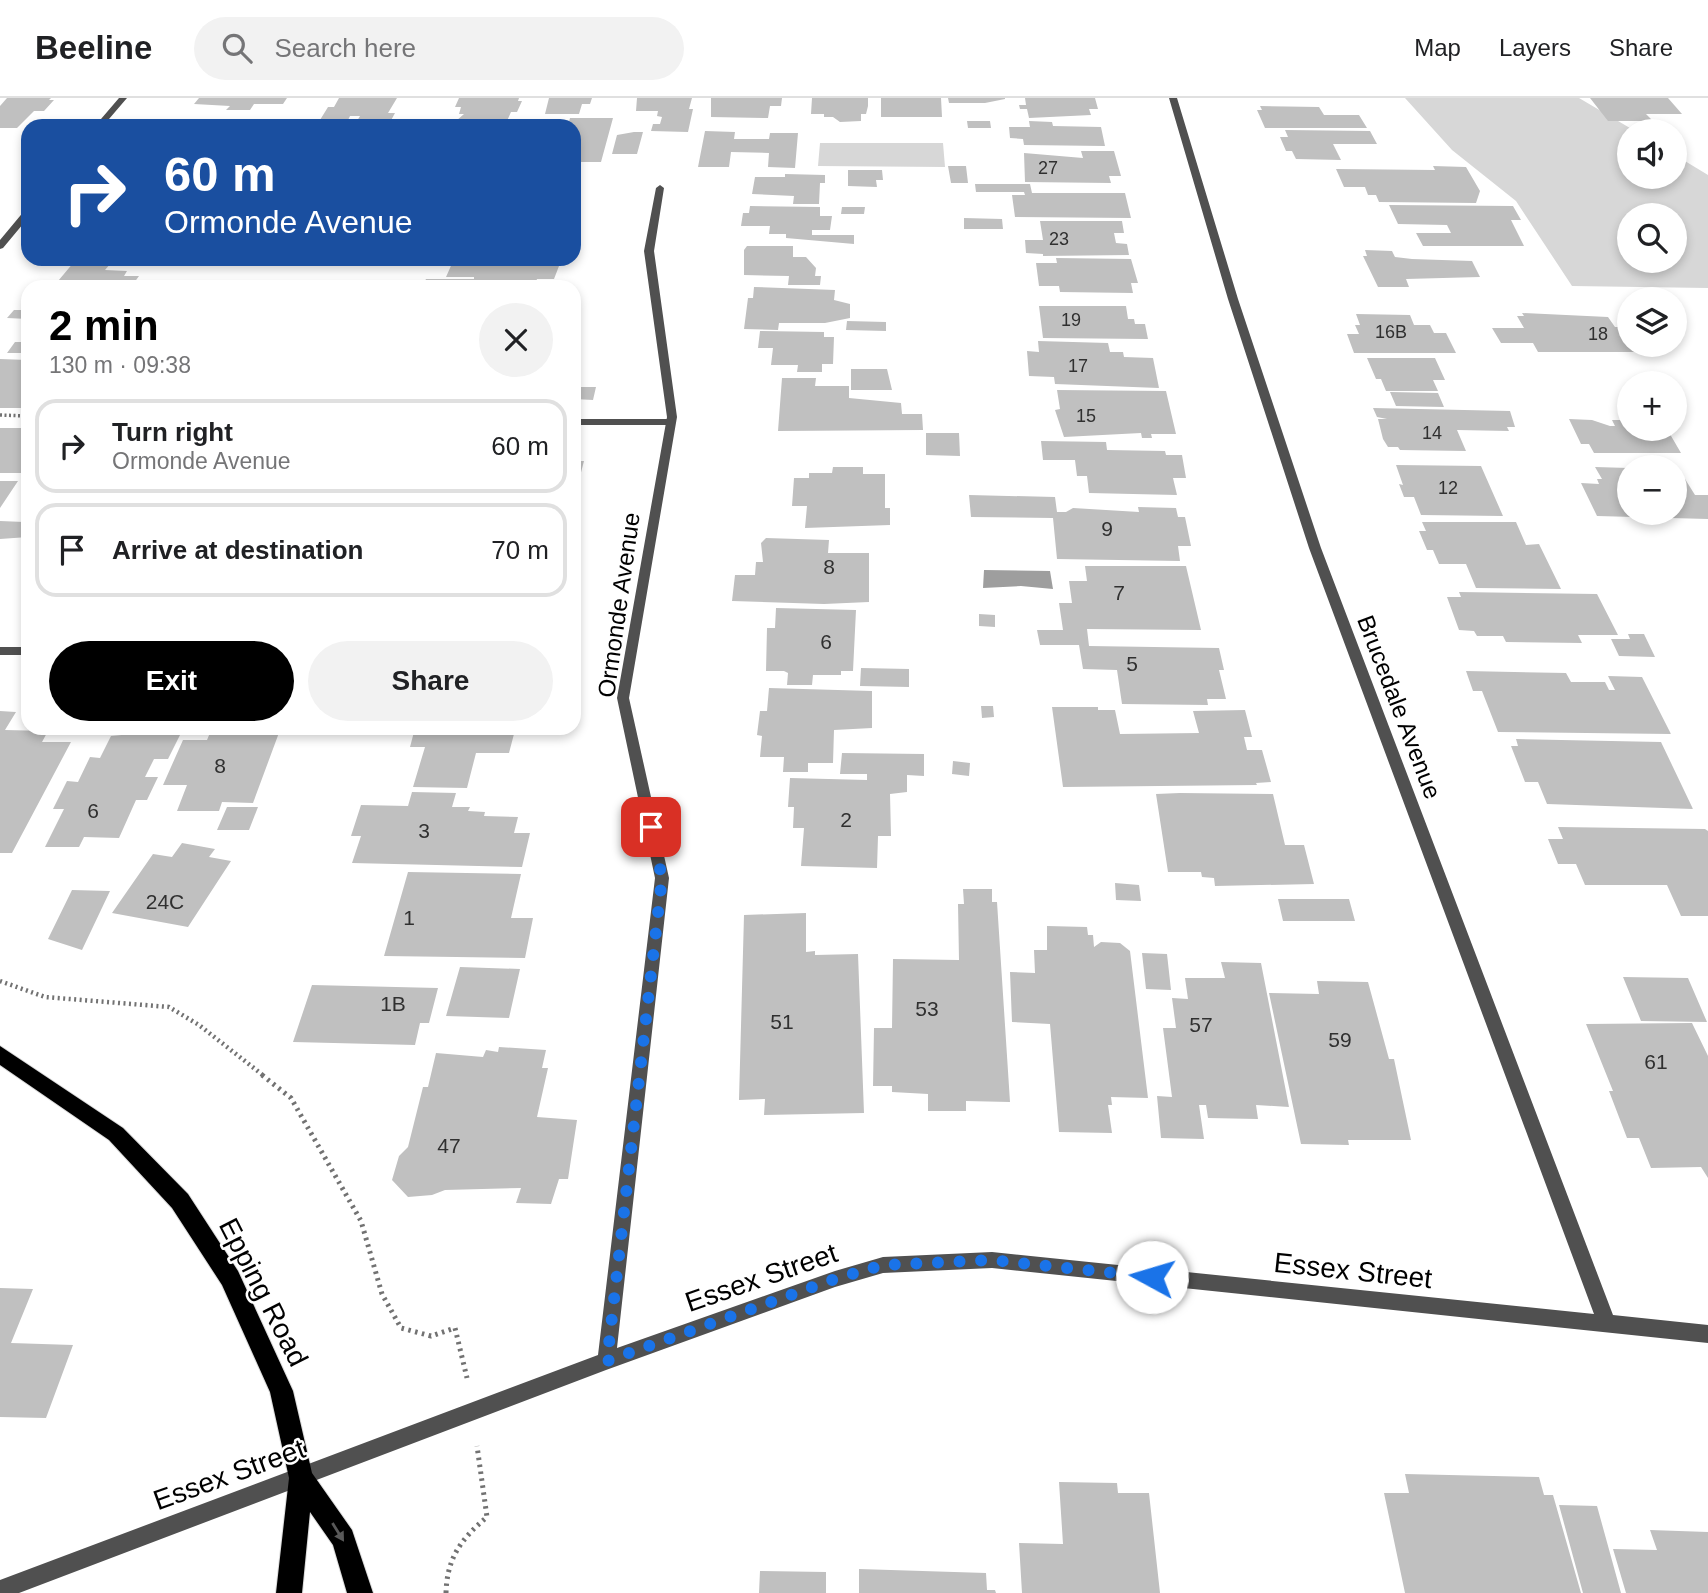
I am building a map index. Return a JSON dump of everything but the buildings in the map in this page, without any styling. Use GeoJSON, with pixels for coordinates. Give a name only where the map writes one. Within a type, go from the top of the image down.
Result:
{"type":"FeatureCollection","features":[{"type":"Feature","properties":{"kind":"main road","name":"Epping Road"},"geometry":{"type":"LineString","coordinates":[[0,1054],[116,1134],[180,1201],[230,1278],[281,1391],[301,1478],[289,1593]]}},
{"type":"Feature","properties":{"kind":"main road","name":"Epping Road"},"geometry":{"type":"LineString","coordinates":[[301,1478],[343,1539],[360,1593]]}},
{"type":"Feature","properties":{"kind":"street"},"geometry":{"type":"LineString","coordinates":[[105,119],[123,98]]}},
{"type":"Feature","properties":{"kind":"street","name":"Brucedale Avenue"},"geometry":{"type":"LineString","coordinates":[[1173,98],[1233,299],[1315,548],[1607,1323]]}},
{"type":"Feature","properties":{"kind":"street","name":"Ormonde Avenue"},"geometry":{"type":"LineString","coordinates":[[607,1361],[662,878],[623,698],[671,422],[649,251],[660,188]]}},
{"type":"Feature","properties":{"kind":"street"},"geometry":{"type":"LineString","coordinates":[[0,246],[21,220]]}},
{"type":"Feature","properties":{"kind":"street"},"geometry":{"type":"LineString","coordinates":[[581,422],[671,422]]}},
{"type":"Feature","properties":{"kind":"street"},"geometry":{"type":"LineString","coordinates":[[0,651],[21,651]]}},
{"type":"Feature","properties":{"kind":"street","name":"Essex Street"},"geometry":{"type":"LineString","coordinates":[[0,1590],[607,1361],[835,1279],[883,1265],[992,1260],[1708,1334]]}},
{"type":"Feature","properties":{"kind":"path"},"geometry":{"type":"LineString","coordinates":[[0,415],[21,416]]}},
{"type":"Feature","properties":{"kind":"path"},"geometry":{"type":"LineString","coordinates":[[0,981],[45,997],[72,1002],[169,1007],[199,1025],[291,1098],[361,1221],[382,1294],[401,1328],[431,1336],[455,1328],[464,1354]]}},
{"type":"Feature","properties":{"kind":"path"},"geometry":{"type":"LineString","coordinates":[[446,1593],[445,1574],[460,1538],[487,1517],[485,1496]]}},
{"type":"Feature","properties":{"kind":"shaded area"},"geometry":{"type":"Polygon","coordinates":[[[1405,98],[1579,98],[1617,120],[1617,189],[1687,189],[1687,162],[1708,175],[1708,288],[1572,286],[1516,201],[1452,150],[1405,98]]]}},
{"type":"Feature","properties":{"kind":"shaded area"},"geometry":{"type":"Polygon","coordinates":[[[820,143],[943,143],[945,167],[818,166],[820,143]]]}},
{"type":"Feature","properties":{"kind":"shaded area"},"geometry":{"type":"Polygon","coordinates":[[[984,570],[1050,571],[1053,589],[1021,586],[983,588],[984,570]]]}},
{"type":"Feature","properties":{"kind":"route"},"geometry":{"type":"LineString","coordinates":[[651,827],[662,878],[607,1361],[835,1279],[883,1265],[992,1260],[1152,1277]]}}]}
